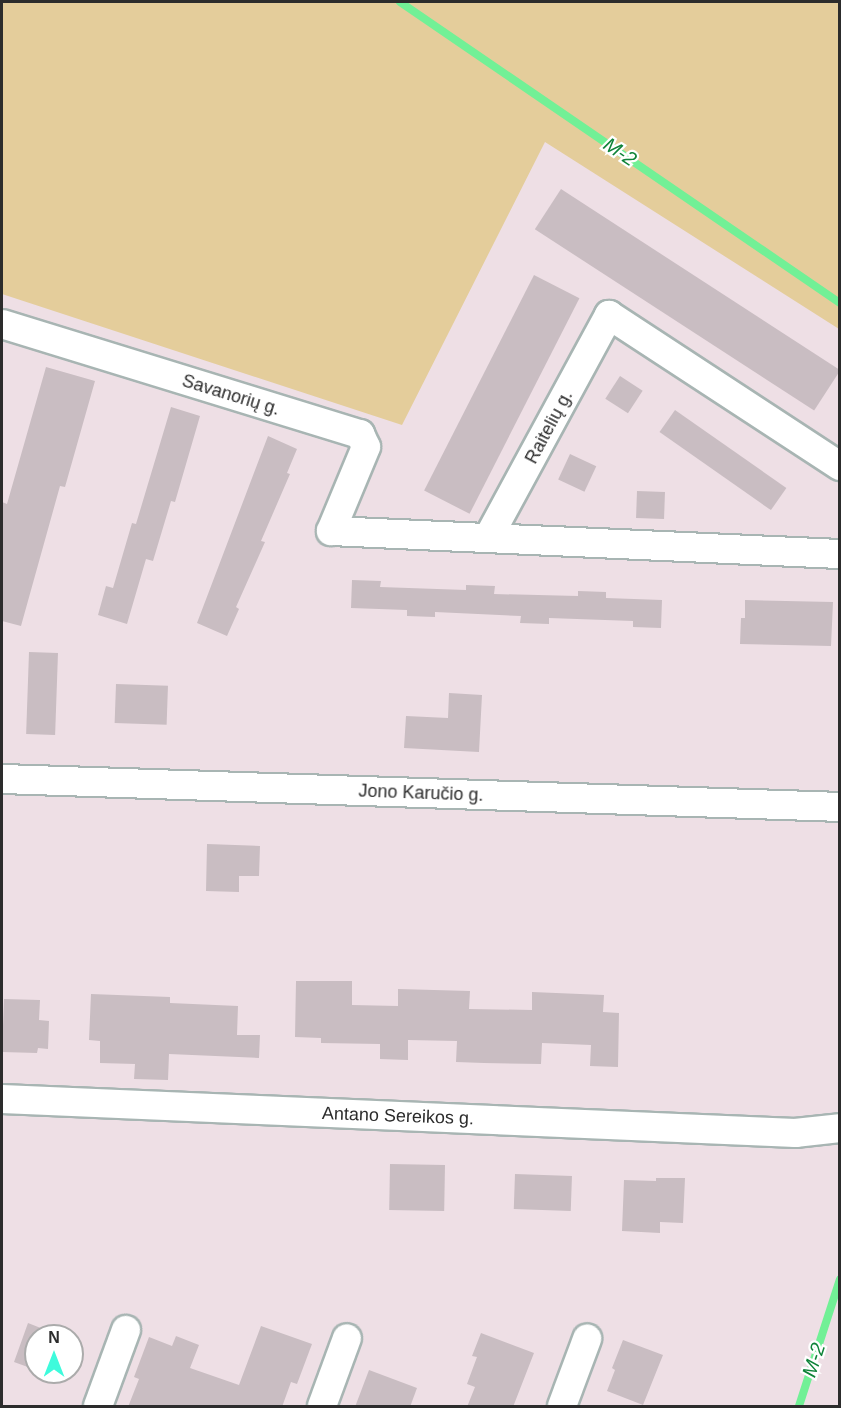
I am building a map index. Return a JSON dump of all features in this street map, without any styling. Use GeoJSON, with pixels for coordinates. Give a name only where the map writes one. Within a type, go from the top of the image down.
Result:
{"type":"FeatureCollection","features":[{"type":"Feature","properties":{"kind":"street","name":"Raitelių g."},"geometry":{"type":"LineString","coordinates":[[488,538],[609,315],[840,466]]}},
{"type":"Feature","properties":{"kind":"street","name":"Savanorių g."},"geometry":{"type":"LineString","coordinates":[[2,324],[360,434],[366,447],[331,531],[488,538]]}},
{"type":"Feature","properties":{"kind":"street"},"geometry":{"type":"LineString","coordinates":[[488,538],[840,554]]}},
{"type":"Feature","properties":{"kind":"street","name":"Jono Karučio g."},"geometry":{"type":"LineString","coordinates":[[2,779],[840,807]]}},
{"type":"Feature","properties":{"kind":"street","name":"Antano Sereikos g."},"geometry":{"type":"LineString","coordinates":[[2,1099],[795,1133],[840,1128]]}},
{"type":"Feature","properties":{"kind":"street"},"geometry":{"type":"LineString","coordinates":[[98,1407],[126,1330]]}},
{"type":"Feature","properties":{"kind":"street"},"geometry":{"type":"LineString","coordinates":[[322,1407],[347,1338]]}},
{"type":"Feature","properties":{"kind":"street"},"geometry":{"type":"LineString","coordinates":[[562,1407],[587,1339]]}},
{"type":"Feature","properties":{"kind":"shaded area"},"geometry":{"type":"Polygon","coordinates":[[[2,2],[839,2],[839,329],[545,142],[402,425],[2,294],[2,2]]]}},
{"type":"Feature","properties":{"kind":"building"},"geometry":{"type":"Polygon","coordinates":[[[561,189],[840,370],[814,411],[535,229],[561,189]]]}},
{"type":"Feature","properties":{"kind":"building"},"geometry":{"type":"Polygon","coordinates":[[[534,275],[579,298],[470,514],[424,491],[534,275]]]}},
{"type":"Feature","properties":{"kind":"building"},"geometry":{"type":"Polygon","coordinates":[[[46,367],[95,381],[65,487],[60,486],[21,626],[2,621],[2,502],[7,504],[46,367]]]}},
{"type":"Feature","properties":{"kind":"building"},"geometry":{"type":"Polygon","coordinates":[[[620,376],[643,391],[628,413],[605,399],[620,376]]]}},
{"type":"Feature","properties":{"kind":"building"},"geometry":{"type":"Polygon","coordinates":[[[171,407],[200,416],[175,502],[171,501],[153,561],[146,559],[127,624],[98,615],[106,586],[113,588],[132,523],[136,524],[171,407]]]}},
{"type":"Feature","properties":{"kind":"building"},"geometry":{"type":"Polygon","coordinates":[[[675,410],[786,488],[771,510],[660,432],[675,410]]]}},
{"type":"Feature","properties":{"kind":"building"},"geometry":{"type":"Polygon","coordinates":[[[268,436],[297,449],[287,473],[290,474],[261,541],[265,542],[236,607],[239,609],[227,636],[197,623],[268,436]]]}},
{"type":"Feature","properties":{"kind":"building"},"geometry":{"type":"Polygon","coordinates":[[[570,454],[596,466],[584,492],[558,479],[570,454]]]}},
{"type":"Feature","properties":{"kind":"building"},"geometry":{"type":"Polygon","coordinates":[[[637,491],[665,492],[664,519],[636,518],[637,491]]]}},
{"type":"Feature","properties":{"kind":"building"},"geometry":{"type":"Polygon","coordinates":[[[352,580],[381,581],[380,587],[466,590],[466,585],[495,586],[494,594],[578,596],[578,591],[606,592],[606,598],[662,600],[661,628],[633,627],[633,621],[549,618],[549,624],[520,623],[521,616],[435,612],[435,617],[407,616],[407,610],[351,608],[352,580]]]}},
{"type":"Feature","properties":{"kind":"building"},"geometry":{"type":"Polygon","coordinates":[[[745,600],[833,602],[831,646],[740,644],[741,618],[745,618],[745,600]]]}},
{"type":"Feature","properties":{"kind":"building"},"geometry":{"type":"Polygon","coordinates":[[[29,652],[58,653],[55,735],[26,734],[29,652]]]}},
{"type":"Feature","properties":{"kind":"building"},"geometry":{"type":"Polygon","coordinates":[[[116,684],[168,686],[167,725],[115,723],[116,684]]]}},
{"type":"Feature","properties":{"kind":"building"},"geometry":{"type":"Polygon","coordinates":[[[449,693],[482,695],[479,752],[404,748],[406,716],[448,718],[449,693]]]}},
{"type":"Feature","properties":{"kind":"building"},"geometry":{"type":"Polygon","coordinates":[[[207,844],[260,846],[259,876],[239,876],[239,892],[206,891],[207,844]]]}},
{"type":"Feature","properties":{"kind":"building"},"geometry":{"type":"Polygon","coordinates":[[[296,981],[352,981],[352,1005],[398,1006],[398,989],[470,991],[469,1009],[532,1010],[532,992],[604,995],[603,1012],[619,1013],[618,1067],[590,1066],[591,1045],[542,1043],[541,1064],[484,1063],[456,1062],[457,1041],[408,1040],[408,1060],[380,1059],[380,1044],[321,1043],[321,1038],[295,1037],[296,981]]]}},
{"type":"Feature","properties":{"kind":"building"},"geometry":{"type":"Polygon","coordinates":[[[91,994],[170,997],[170,1003],[238,1006],[237,1035],[260,1035],[259,1058],[169,1054],[168,1080],[134,1079],[135,1064],[100,1063],[100,1041],[89,1040],[91,994]]]}},
{"type":"Feature","properties":{"kind":"building"},"geometry":{"type":"Polygon","coordinates":[[[4,999],[40,1000],[39,1020],[49,1021],[48,1049],[38,1048],[37,1053],[2,1052],[4,999]]]}},
{"type":"Feature","properties":{"kind":"building"},"geometry":{"type":"Polygon","coordinates":[[[390,1164],[445,1165],[444,1211],[389,1210],[390,1164]]]}},
{"type":"Feature","properties":{"kind":"building"},"geometry":{"type":"Polygon","coordinates":[[[515,1174],[572,1176],[571,1211],[514,1209],[515,1174]]]}},
{"type":"Feature","properties":{"kind":"building"},"geometry":{"type":"Polygon","coordinates":[[[656,1178],[685,1178],[683,1223],[660,1222],[660,1233],[622,1231],[624,1180],[656,1181],[656,1178]]]}},
{"type":"Feature","properties":{"kind":"building"},"geometry":{"type":"Polygon","coordinates":[[[261,1326],[312,1344],[297,1384],[291,1382],[282,1407],[128,1407],[139,1379],[134,1377],[149,1337],[172,1346],[176,1336],[199,1345],[190,1368],[239,1385],[261,1326]]]}},
{"type":"Feature","properties":{"kind":"building"},"geometry":{"type":"Polygon","coordinates":[[[481,1333],[534,1353],[513,1407],[467,1407],[475,1387],[467,1384],[477,1357],[472,1356],[481,1333]]]}},
{"type":"Feature","properties":{"kind":"building"},"geometry":{"type":"Polygon","coordinates":[[[24,1334],[24,1366],[14,1362],[24,1334]]]}},
{"type":"Feature","properties":{"kind":"building"},"geometry":{"type":"Polygon","coordinates":[[[623,1340],[663,1355],[643,1405],[607,1391],[615,1370],[612,1368],[623,1340]]]}},
{"type":"Feature","properties":{"kind":"building"},"geometry":{"type":"Polygon","coordinates":[[[369,1370],[417,1388],[410,1407],[355,1407],[369,1370]]]}},
{"type":"Feature","properties":{"kind":"waterway","name":"M-2"},"geometry":{"type":"LineString","coordinates":[[400,2],[840,303]]}},
{"type":"Feature","properties":{"kind":"waterway","name":"M-2"},"geometry":{"type":"LineString","coordinates":[[799,1406],[840,1279]]}}]}
